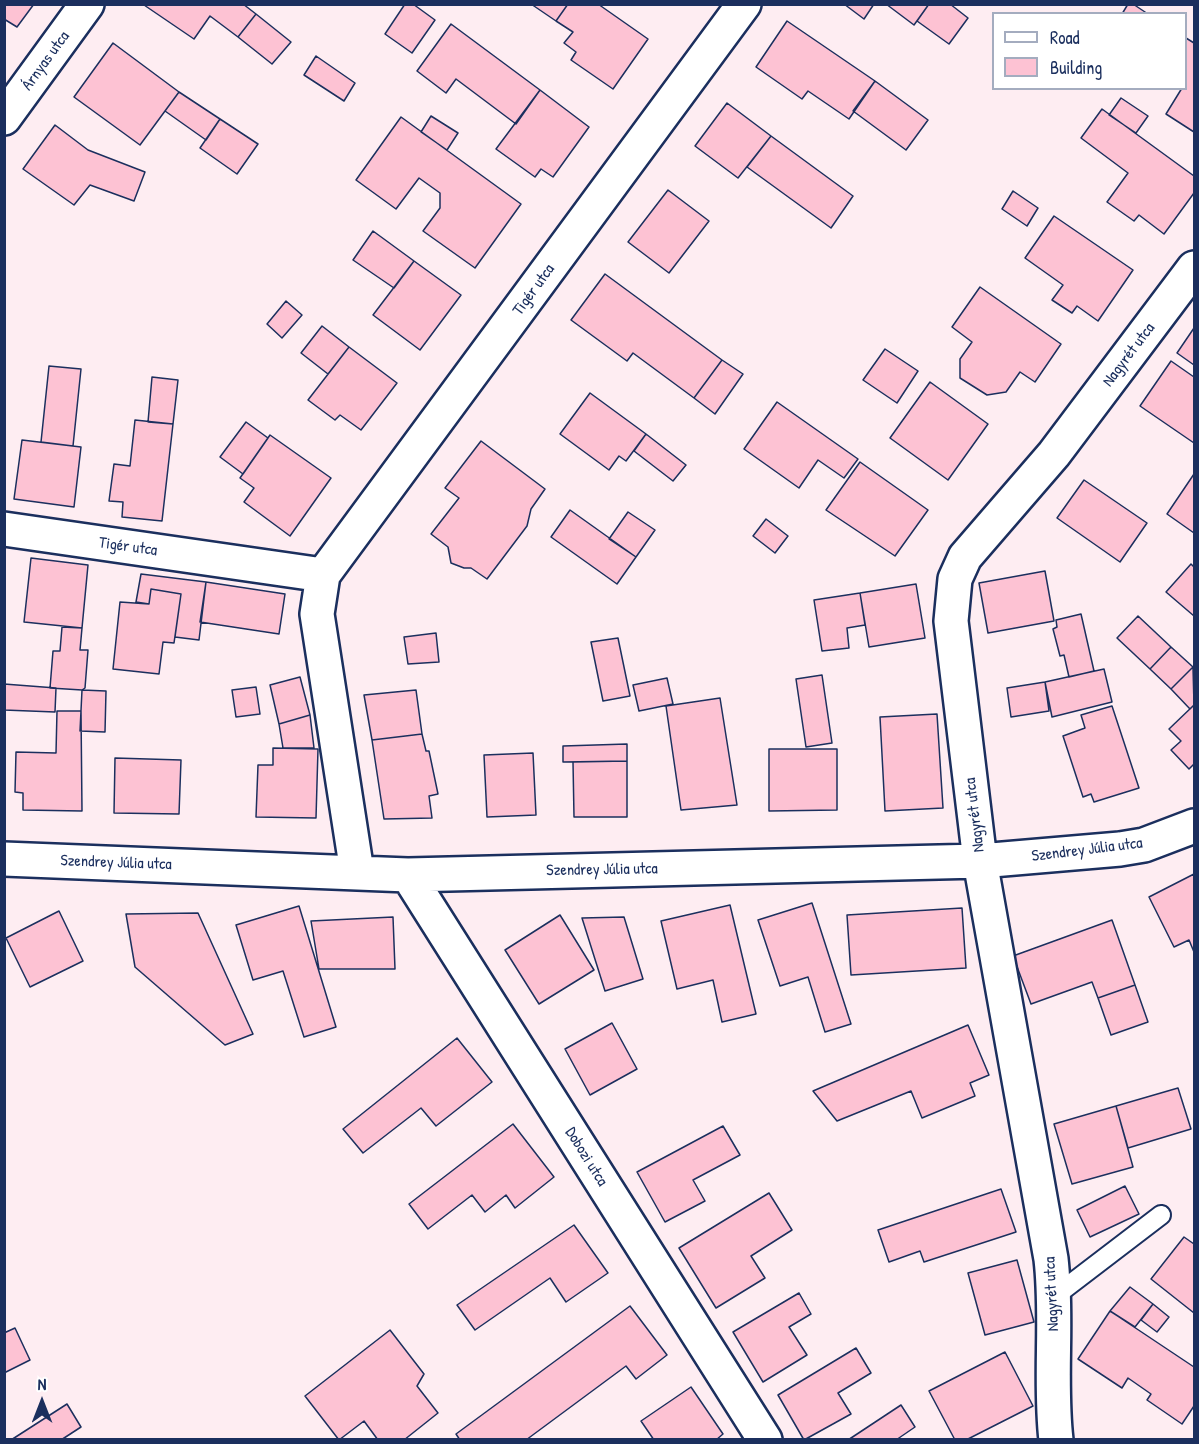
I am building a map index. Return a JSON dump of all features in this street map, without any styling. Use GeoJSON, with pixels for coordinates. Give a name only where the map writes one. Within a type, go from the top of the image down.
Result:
{"type":"FeatureCollection","features":[{"type":"Feature","properties":{"kind":"street","name":"Árnyas utca"},"geometry":{"type":"LineString","coordinates":[[4,118],[87,4]]}},
{"type":"Feature","properties":{"kind":"street","name":"Tigér utca"},"geometry":{"type":"LineString","coordinates":[[357,872],[317,614],[323,575],[744,4]]}},
{"type":"Feature","properties":{"kind":"street","name":"Nagyrét utca"},"geometry":{"type":"LineString","coordinates":[[1056,1440],[1053,1419],[1055,1296],[1052,1259],[980,861],[951,621],[955,579],[965,557],[1054,454],[1194,268]]}},
{"type":"Feature","properties":{"kind":"street","name":"Tigér utca"},"geometry":{"type":"LineString","coordinates":[[4,530],[323,575]]}},
{"type":"Feature","properties":{"kind":"street","name":"Szendrey Júlia utca"},"geometry":{"type":"LineString","coordinates":[[4,859],[408,875],[980,861],[1120,849],[1144,845],[1194,826]]}},
{"type":"Feature","properties":{"kind":"street","name":"Dobozi utca"},"geometry":{"type":"LineString","coordinates":[[408,875],[765,1440]]}},
{"type":"Feature","properties":{"kind":"lane"},"geometry":{"type":"LineString","coordinates":[[1055,1296],[1161,1215]]}},
{"type":"Feature","properties":{"kind":"building"},"geometry":{"type":"Polygon","coordinates":[[[4,4],[34,4],[17,27],[4,19],[4,4]]]}},
{"type":"Feature","properties":{"kind":"building"},"geometry":{"type":"Polygon","coordinates":[[[243,4],[256,14],[238,37],[210,16],[194,39],[144,5],[243,4]]]}},
{"type":"Feature","properties":{"kind":"building"},"geometry":{"type":"Polygon","coordinates":[[[405,4],[413,4],[435,20],[412,53],[385,34],[405,4]]]}},
{"type":"Feature","properties":{"kind":"building"},"geometry":{"type":"Polygon","coordinates":[[[531,4],[568,4],[556,21],[531,4]]]}},
{"type":"Feature","properties":{"kind":"building"},"geometry":{"type":"Polygon","coordinates":[[[568,4],[598,4],[648,39],[613,89],[571,60],[576,52],[564,43],[573,32],[556,21],[568,4]]]}},
{"type":"Feature","properties":{"kind":"building"},"geometry":{"type":"Polygon","coordinates":[[[844,4],[874,4],[864,19],[844,4]]]}},
{"type":"Feature","properties":{"kind":"building"},"geometry":{"type":"Polygon","coordinates":[[[886,4],[929,4],[914,25],[886,4]]]}},
{"type":"Feature","properties":{"kind":"building"},"geometry":{"type":"Polygon","coordinates":[[[929,4],[950,4],[968,18],[949,44],[917,21],[929,4]]]}},
{"type":"Feature","properties":{"kind":"building"},"geometry":{"type":"Polygon","coordinates":[[[1128,4],[1133,4],[1145,12],[1123,12],[1128,4]]]}},
{"type":"Feature","properties":{"kind":"building"},"geometry":{"type":"Polygon","coordinates":[[[256,14],[291,42],[272,64],[238,37],[256,14]]]}},
{"type":"Feature","properties":{"kind":"building"},"geometry":{"type":"Polygon","coordinates":[[[787,21],[875,81],[849,119],[808,91],[802,99],[756,67],[787,21]]]}},
{"type":"Feature","properties":{"kind":"building"},"geometry":{"type":"Polygon","coordinates":[[[451,24],[540,90],[516,124],[456,79],[446,93],[417,71],[451,24]]]}},
{"type":"Feature","properties":{"kind":"building"},"geometry":{"type":"Polygon","coordinates":[[[1187,39],[1194,43],[1194,132],[1166,114],[1181,90],[1187,90],[1187,39]]]}},
{"type":"Feature","properties":{"kind":"building"},"geometry":{"type":"Polygon","coordinates":[[[113,43],[179,92],[140,145],[74,97],[113,43]]]}},
{"type":"Feature","properties":{"kind":"building"},"geometry":{"type":"Polygon","coordinates":[[[316,56],[355,83],[344,101],[304,75],[316,56]]]}},
{"type":"Feature","properties":{"kind":"building"},"geometry":{"type":"Polygon","coordinates":[[[875,81],[928,120],[906,150],[853,111],[875,81]]]}},
{"type":"Feature","properties":{"kind":"building"},"geometry":{"type":"Polygon","coordinates":[[[540,90],[589,127],[553,177],[541,169],[535,177],[496,149],[540,90]]]}},
{"type":"Feature","properties":{"kind":"building"},"geometry":{"type":"Polygon","coordinates":[[[179,92],[220,119],[206,140],[165,111],[179,92]]]}},
{"type":"Feature","properties":{"kind":"building"},"geometry":{"type":"Polygon","coordinates":[[[1121,98],[1148,116],[1136,133],[1109,115],[1121,98]]]}},
{"type":"Feature","properties":{"kind":"building"},"geometry":{"type":"Polygon","coordinates":[[[727,103],[771,136],[738,178],[695,146],[727,103]]]}},
{"type":"Feature","properties":{"kind":"building"},"geometry":{"type":"Polygon","coordinates":[[[1102,109],[1194,176],[1194,193],[1164,234],[1139,215],[1134,221],[1107,202],[1128,173],[1081,138],[1102,109]]]}},
{"type":"Feature","properties":{"kind":"building"},"geometry":{"type":"Polygon","coordinates":[[[431,116],[458,133],[447,150],[421,132],[431,116]]]}},
{"type":"Feature","properties":{"kind":"building"},"geometry":{"type":"Polygon","coordinates":[[[401,117],[521,204],[475,268],[423,231],[440,208],[440,193],[419,178],[396,209],[356,180],[401,117]]]}},
{"type":"Feature","properties":{"kind":"building"},"geometry":{"type":"Polygon","coordinates":[[[220,119],[258,144],[237,174],[200,148],[220,119]]]}},
{"type":"Feature","properties":{"kind":"building"},"geometry":{"type":"Polygon","coordinates":[[[55,125],[88,150],[145,172],[134,201],[90,185],[74,205],[23,169],[55,125]]]}},
{"type":"Feature","properties":{"kind":"building"},"geometry":{"type":"Polygon","coordinates":[[[771,136],[853,196],[831,228],[747,167],[771,136]]]}},
{"type":"Feature","properties":{"kind":"building"},"geometry":{"type":"Polygon","coordinates":[[[668,190],[709,221],[669,273],[628,242],[668,190]]]}},
{"type":"Feature","properties":{"kind":"building"},"geometry":{"type":"Polygon","coordinates":[[[1013,191],[1038,208],[1027,226],[1002,209],[1013,191]]]}},
{"type":"Feature","properties":{"kind":"building"},"geometry":{"type":"Polygon","coordinates":[[[1054,216],[1133,270],[1098,321],[1077,306],[1072,313],[1052,300],[1063,285],[1025,258],[1054,216]]]}},
{"type":"Feature","properties":{"kind":"building"},"geometry":{"type":"Polygon","coordinates":[[[373,231],[414,261],[394,288],[353,260],[373,231]]]}},
{"type":"Feature","properties":{"kind":"building"},"geometry":{"type":"Polygon","coordinates":[[[414,261],[461,295],[420,350],[373,315],[414,261]]]}},
{"type":"Feature","properties":{"kind":"building"},"geometry":{"type":"Polygon","coordinates":[[[605,274],[722,360],[694,398],[633,353],[627,361],[571,320],[605,274]]]}},
{"type":"Feature","properties":{"kind":"building"},"geometry":{"type":"Polygon","coordinates":[[[980,287],[1061,344],[1035,382],[1020,372],[1006,392],[987,395],[960,378],[960,359],[972,342],[952,327],[980,287]]]}},
{"type":"Feature","properties":{"kind":"building"},"geometry":{"type":"Polygon","coordinates":[[[286,301],[302,315],[282,338],[267,324],[286,301]]]}},
{"type":"Feature","properties":{"kind":"building"},"geometry":{"type":"Polygon","coordinates":[[[322,326],[349,347],[328,374],[301,353],[322,326]]]}},
{"type":"Feature","properties":{"kind":"building"},"geometry":{"type":"Polygon","coordinates":[[[1194,328],[1194,365],[1177,353],[1194,328]]]}},
{"type":"Feature","properties":{"kind":"building"},"geometry":{"type":"Polygon","coordinates":[[[349,347],[397,383],[361,430],[340,415],[335,420],[308,400],[349,347]]]}},
{"type":"Feature","properties":{"kind":"building"},"geometry":{"type":"Polygon","coordinates":[[[885,349],[918,371],[897,403],[863,380],[885,349]]]}},
{"type":"Feature","properties":{"kind":"building"},"geometry":{"type":"Polygon","coordinates":[[[722,360],[743,374],[715,414],[694,398],[722,360]]]}},
{"type":"Feature","properties":{"kind":"building"},"geometry":{"type":"Polygon","coordinates":[[[1171,361],[1194,377],[1194,443],[1140,406],[1171,361]]]}},
{"type":"Feature","properties":{"kind":"building"},"geometry":{"type":"Polygon","coordinates":[[[49,366],[81,369],[73,446],[41,442],[49,366]]]}},
{"type":"Feature","properties":{"kind":"building"},"geometry":{"type":"Polygon","coordinates":[[[152,377],[178,380],[173,424],[148,422],[152,377]]]}},
{"type":"Feature","properties":{"kind":"building"},"geometry":{"type":"Polygon","coordinates":[[[930,382],[988,424],[948,480],[890,438],[930,382]]]}},
{"type":"Feature","properties":{"kind":"building"},"geometry":{"type":"Polygon","coordinates":[[[590,393],[646,434],[626,461],[619,456],[609,470],[560,434],[590,393]]]}},
{"type":"Feature","properties":{"kind":"building"},"geometry":{"type":"Polygon","coordinates":[[[777,402],[858,459],[844,478],[818,460],[799,488],[744,449],[777,402]]]}},
{"type":"Feature","properties":{"kind":"building"},"geometry":{"type":"Polygon","coordinates":[[[135,420],[173,424],[162,521],[122,517],[123,502],[109,501],[114,464],[130,466],[135,420]]]}},
{"type":"Feature","properties":{"kind":"building"},"geometry":{"type":"Polygon","coordinates":[[[246,422],[268,438],[243,474],[220,457],[246,422]]]}},
{"type":"Feature","properties":{"kind":"building"},"geometry":{"type":"Polygon","coordinates":[[[646,434],[686,465],[673,481],[634,451],[646,434]]]}},
{"type":"Feature","properties":{"kind":"building"},"geometry":{"type":"Polygon","coordinates":[[[270,435],[331,478],[290,536],[244,502],[254,488],[240,478],[270,435]]]}},
{"type":"Feature","properties":{"kind":"building"},"geometry":{"type":"Polygon","coordinates":[[[22,440],[81,447],[74,507],[14,499],[22,440]]]}},
{"type":"Feature","properties":{"kind":"building"},"geometry":{"type":"Polygon","coordinates":[[[481,441],[545,489],[531,509],[527,526],[487,579],[471,568],[451,563],[448,547],[431,534],[459,498],[445,488],[481,441]]]}},
{"type":"Feature","properties":{"kind":"building"},"geometry":{"type":"Polygon","coordinates":[[[860,462],[928,510],[895,556],[826,510],[860,462]]]}},
{"type":"Feature","properties":{"kind":"building"},"geometry":{"type":"Polygon","coordinates":[[[1194,474],[1194,533],[1167,514],[1194,474]]]}},
{"type":"Feature","properties":{"kind":"building"},"geometry":{"type":"Polygon","coordinates":[[[1084,480],[1147,523],[1120,562],[1057,518],[1084,480]]]}},
{"type":"Feature","properties":{"kind":"building"},"geometry":{"type":"Polygon","coordinates":[[[570,510],[636,557],[617,584],[551,537],[570,510]]]}},
{"type":"Feature","properties":{"kind":"building"},"geometry":{"type":"Polygon","coordinates":[[[628,512],[655,530],[636,557],[609,539],[628,512]]]}},
{"type":"Feature","properties":{"kind":"building"},"geometry":{"type":"Polygon","coordinates":[[[766,519],[788,536],[775,553],[753,536],[766,519]]]}},
{"type":"Feature","properties":{"kind":"building"},"geometry":{"type":"Polygon","coordinates":[[[31,558],[88,565],[82,628],[24,622],[31,558]]]}},
{"type":"Feature","properties":{"kind":"building"},"geometry":{"type":"Polygon","coordinates":[[[1191,564],[1194,567],[1194,616],[1166,592],[1191,564]]]}},
{"type":"Feature","properties":{"kind":"building"},"geometry":{"type":"Polygon","coordinates":[[[1045,571],[1054,621],[988,633],[979,583],[1045,571]]]}},
{"type":"Feature","properties":{"kind":"building"},"geometry":{"type":"Polygon","coordinates":[[[141,574],[206,582],[199,640],[175,637],[181,594],[151,589],[149,604],[136,602],[141,574]]]}},
{"type":"Feature","properties":{"kind":"building"},"geometry":{"type":"Polygon","coordinates":[[[206,582],[285,594],[279,634],[200,622],[206,582]]]}},
{"type":"Feature","properties":{"kind":"building"},"geometry":{"type":"Polygon","coordinates":[[[916,584],[925,638],[869,647],[860,593],[916,584]]]}},
{"type":"Feature","properties":{"kind":"building"},"geometry":{"type":"Polygon","coordinates":[[[151,589],[181,594],[174,643],[163,642],[159,674],[113,669],[120,602],[149,604],[151,589]]]}},
{"type":"Feature","properties":{"kind":"building"},"geometry":{"type":"Polygon","coordinates":[[[860,593],[865,625],[847,628],[849,648],[822,651],[814,600],[860,593]]]}},
{"type":"Feature","properties":{"kind":"building"},"geometry":{"type":"Polygon","coordinates":[[[1081,614],[1094,671],[1069,677],[1064,655],[1060,656],[1053,629],[1057,627],[1056,620],[1081,614]]]}},
{"type":"Feature","properties":{"kind":"building"},"geometry":{"type":"Polygon","coordinates":[[[1138,616],[1171,647],[1150,669],[1117,638],[1138,616]]]}},
{"type":"Feature","properties":{"kind":"building"},"geometry":{"type":"Polygon","coordinates":[[[62,627],[82,628],[80,650],[88,650],[85,688],[82,690],[50,688],[53,651],[60,651],[62,627]]]}},
{"type":"Feature","properties":{"kind":"building"},"geometry":{"type":"Polygon","coordinates":[[[436,633],[439,662],[408,664],[404,637],[436,633]]]}},
{"type":"Feature","properties":{"kind":"building"},"geometry":{"type":"Polygon","coordinates":[[[618,638],[630,696],[603,701],[591,642],[618,638]]]}},
{"type":"Feature","properties":{"kind":"building"},"geometry":{"type":"Polygon","coordinates":[[[1171,647],[1193,667],[1171,689],[1150,669],[1171,647]]]}},
{"type":"Feature","properties":{"kind":"building"},"geometry":{"type":"Polygon","coordinates":[[[1193,667],[1194,705],[1190,709],[1171,689],[1193,667]]]}},
{"type":"Feature","properties":{"kind":"building"},"geometry":{"type":"Polygon","coordinates":[[[1104,669],[1112,702],[1052,717],[1045,682],[1104,669]]]}},
{"type":"Feature","properties":{"kind":"building"},"geometry":{"type":"Polygon","coordinates":[[[822,675],[832,743],[806,747],[796,679],[822,675]]]}},
{"type":"Feature","properties":{"kind":"building"},"geometry":{"type":"Polygon","coordinates":[[[300,677],[310,715],[279,724],[270,685],[300,677]]]}},
{"type":"Feature","properties":{"kind":"building"},"geometry":{"type":"Polygon","coordinates":[[[667,678],[673,704],[639,711],[633,685],[667,678]]]}},
{"type":"Feature","properties":{"kind":"building"},"geometry":{"type":"Polygon","coordinates":[[[1045,682],[1049,711],[1011,717],[1007,688],[1045,682]]]}},
{"type":"Feature","properties":{"kind":"building"},"geometry":{"type":"Polygon","coordinates":[[[4,684],[56,688],[55,712],[4,710],[4,684]]]}},
{"type":"Feature","properties":{"kind":"building"},"geometry":{"type":"Polygon","coordinates":[[[256,687],[260,714],[236,717],[232,690],[256,687]]]}},
{"type":"Feature","properties":{"kind":"building"},"geometry":{"type":"Polygon","coordinates":[[[82,690],[106,691],[105,732],[80,731],[82,690]]]}},
{"type":"Feature","properties":{"kind":"building"},"geometry":{"type":"Polygon","coordinates":[[[416,690],[422,734],[372,740],[364,695],[416,690]]]}},
{"type":"Feature","properties":{"kind":"building"},"geometry":{"type":"Polygon","coordinates":[[[720,698],[737,805],[681,810],[666,706],[720,698]]]}},
{"type":"Feature","properties":{"kind":"building"},"geometry":{"type":"Polygon","coordinates":[[[1194,705],[1194,764],[1189,769],[1171,750],[1181,741],[1169,729],[1194,705]]]}},
{"type":"Feature","properties":{"kind":"building"},"geometry":{"type":"Polygon","coordinates":[[[1112,706],[1139,788],[1094,802],[1091,794],[1083,797],[1063,736],[1085,728],[1081,715],[1112,706]]]}},
{"type":"Feature","properties":{"kind":"building"},"geometry":{"type":"Polygon","coordinates":[[[57,711],[81,711],[82,811],[23,810],[23,793],[15,792],[16,752],[56,753],[57,711]]]}},
{"type":"Feature","properties":{"kind":"building"},"geometry":{"type":"Polygon","coordinates":[[[937,714],[943,808],[885,811],[880,717],[937,714]]]}},
{"type":"Feature","properties":{"kind":"building"},"geometry":{"type":"Polygon","coordinates":[[[310,715],[314,748],[283,748],[279,724],[310,715]]]}},
{"type":"Feature","properties":{"kind":"building"},"geometry":{"type":"Polygon","coordinates":[[[422,734],[426,751],[429,751],[438,794],[429,796],[432,818],[384,819],[372,740],[422,734]]]}},
{"type":"Feature","properties":{"kind":"building"},"geometry":{"type":"Polygon","coordinates":[[[627,744],[627,761],[563,762],[563,746],[627,744]]]}},
{"type":"Feature","properties":{"kind":"building"},"geometry":{"type":"Polygon","coordinates":[[[273,748],[318,749],[316,818],[256,817],[258,765],[273,765],[273,748]]]}},
{"type":"Feature","properties":{"kind":"building"},"geometry":{"type":"Polygon","coordinates":[[[769,749],[837,749],[837,810],[769,811],[769,749]]]}},
{"type":"Feature","properties":{"kind":"building"},"geometry":{"type":"Polygon","coordinates":[[[533,753],[536,815],[487,817],[484,755],[533,753]]]}},
{"type":"Feature","properties":{"kind":"building"},"geometry":{"type":"Polygon","coordinates":[[[115,758],[181,760],[179,814],[114,813],[115,758]]]}},
{"type":"Feature","properties":{"kind":"building"},"geometry":{"type":"Polygon","coordinates":[[[627,761],[627,817],[574,817],[573,762],[627,761]]]}},
{"type":"Feature","properties":{"kind":"building"},"geometry":{"type":"Polygon","coordinates":[[[1194,874],[1194,952],[1189,940],[1174,947],[1149,897],[1194,874]]]}},
{"type":"Feature","properties":{"kind":"building"},"geometry":{"type":"Polygon","coordinates":[[[812,903],[851,1024],[825,1032],[808,977],[780,986],[758,920],[812,903]]]}},
{"type":"Feature","properties":{"kind":"building"},"geometry":{"type":"Polygon","coordinates":[[[730,905],[756,1014],[722,1022],[713,980],[677,989],[661,921],[730,905]]]}},
{"type":"Feature","properties":{"kind":"building"},"geometry":{"type":"Polygon","coordinates":[[[299,906],[336,1027],[304,1037],[283,971],[253,980],[236,925],[299,906]]]}},
{"type":"Feature","properties":{"kind":"building"},"geometry":{"type":"Polygon","coordinates":[[[962,908],[966,968],[851,975],[847,915],[962,908]]]}},
{"type":"Feature","properties":{"kind":"building"},"geometry":{"type":"Polygon","coordinates":[[[59,911],[83,961],[30,987],[6,938],[59,911]]]}},
{"type":"Feature","properties":{"kind":"building"},"geometry":{"type":"Polygon","coordinates":[[[198,913],[253,1034],[225,1045],[135,967],[126,914],[198,913]]]}},
{"type":"Feature","properties":{"kind":"building"},"geometry":{"type":"Polygon","coordinates":[[[560,915],[594,970],[539,1004],[505,950],[560,915]]]}},
{"type":"Feature","properties":{"kind":"building"},"geometry":{"type":"Polygon","coordinates":[[[393,917],[395,969],[319,969],[311,921],[393,917]]]}},
{"type":"Feature","properties":{"kind":"building"},"geometry":{"type":"Polygon","coordinates":[[[624,917],[643,979],[605,991],[582,918],[624,917]]]}},
{"type":"Feature","properties":{"kind":"building"},"geometry":{"type":"Polygon","coordinates":[[[1112,920],[1135,985],[1098,998],[1092,982],[1031,1004],[1013,956],[1112,920]]]}},
{"type":"Feature","properties":{"kind":"building"},"geometry":{"type":"Polygon","coordinates":[[[1135,985],[1148,1022],[1111,1035],[1098,998],[1135,985]]]}},
{"type":"Feature","properties":{"kind":"building"},"geometry":{"type":"Polygon","coordinates":[[[612,1023],[637,1069],[590,1095],[565,1049],[612,1023]]]}},
{"type":"Feature","properties":{"kind":"building"},"geometry":{"type":"Polygon","coordinates":[[[968,1025],[989,1075],[970,1083],[975,1096],[922,1118],[911,1091],[837,1121],[813,1091],[968,1025]]]}},
{"type":"Feature","properties":{"kind":"building"},"geometry":{"type":"Polygon","coordinates":[[[457,1038],[492,1082],[436,1126],[421,1108],[363,1153],[343,1129],[457,1038]]]}},
{"type":"Feature","properties":{"kind":"building"},"geometry":{"type":"Polygon","coordinates":[[[1178,1088],[1191,1129],[1128,1148],[1116,1106],[1178,1088]]]}},
{"type":"Feature","properties":{"kind":"building"},"geometry":{"type":"Polygon","coordinates":[[[1116,1106],[1133,1167],[1072,1184],[1054,1124],[1116,1106]]]}},
{"type":"Feature","properties":{"kind":"building"},"geometry":{"type":"Polygon","coordinates":[[[513,1124],[554,1177],[515,1208],[506,1195],[485,1212],[472,1195],[428,1229],[409,1204],[513,1124]]]}},
{"type":"Feature","properties":{"kind":"building"},"geometry":{"type":"Polygon","coordinates":[[[723,1126],[740,1155],[693,1180],[705,1201],[665,1222],[637,1172],[723,1126]]]}},
{"type":"Feature","properties":{"kind":"building"},"geometry":{"type":"Polygon","coordinates":[[[1125,1186],[1139,1214],[1090,1237],[1077,1210],[1125,1186]]]}},
{"type":"Feature","properties":{"kind":"building"},"geometry":{"type":"Polygon","coordinates":[[[1001,1189],[1016,1232],[924,1262],[920,1251],[889,1262],[878,1230],[1001,1189]]]}},
{"type":"Feature","properties":{"kind":"building"},"geometry":{"type":"Polygon","coordinates":[[[769,1193],[792,1230],[751,1256],[765,1278],[716,1308],[679,1248],[769,1193]]]}},
{"type":"Feature","properties":{"kind":"building"},"geometry":{"type":"Polygon","coordinates":[[[574,1225],[608,1273],[566,1302],[550,1278],[475,1330],[457,1305],[574,1225]]]}},
{"type":"Feature","properties":{"kind":"building"},"geometry":{"type":"Polygon","coordinates":[[[1184,1237],[1194,1244],[1194,1313],[1151,1279],[1184,1237]]]}},
{"type":"Feature","properties":{"kind":"building"},"geometry":{"type":"Polygon","coordinates":[[[1017,1260],[1034,1322],[985,1335],[968,1273],[1017,1260]]]}},
{"type":"Feature","properties":{"kind":"building"},"geometry":{"type":"Polygon","coordinates":[[[1130,1287],[1153,1304],[1135,1327],[1110,1311],[1130,1287]]]}},
{"type":"Feature","properties":{"kind":"building"},"geometry":{"type":"Polygon","coordinates":[[[799,1293],[811,1314],[789,1327],[807,1355],[763,1382],[733,1332],[799,1293]]]}},
{"type":"Feature","properties":{"kind":"building"},"geometry":{"type":"Polygon","coordinates":[[[1153,1304],[1169,1317],[1157,1332],[1141,1320],[1153,1304]]]}},
{"type":"Feature","properties":{"kind":"building"},"geometry":{"type":"Polygon","coordinates":[[[630,1306],[667,1355],[636,1379],[626,1366],[526,1440],[460,1440],[456,1434],[630,1306]]]}},
{"type":"Feature","properties":{"kind":"building"},"geometry":{"type":"Polygon","coordinates":[[[1110,1311],[1194,1367],[1194,1406],[1182,1424],[1147,1400],[1151,1394],[1128,1378],[1122,1388],[1078,1359],[1110,1311]]]}},
{"type":"Feature","properties":{"kind":"building"},"geometry":{"type":"Polygon","coordinates":[[[15,1328],[30,1360],[4,1373],[4,1333],[15,1328]]]}},
{"type":"Feature","properties":{"kind":"building"},"geometry":{"type":"Polygon","coordinates":[[[390,1330],[424,1374],[417,1386],[438,1413],[404,1440],[378,1440],[364,1421],[339,1440],[305,1396],[390,1330]]]}},
{"type":"Feature","properties":{"kind":"building"},"geometry":{"type":"Polygon","coordinates":[[[856,1348],[871,1373],[838,1393],[851,1414],[804,1440],[778,1395],[856,1348]]]}},
{"type":"Feature","properties":{"kind":"building"},"geometry":{"type":"Polygon","coordinates":[[[1005,1352],[1033,1406],[966,1440],[955,1440],[929,1391],[1005,1352]]]}},
{"type":"Feature","properties":{"kind":"building"},"geometry":{"type":"Polygon","coordinates":[[[691,1387],[723,1434],[716,1440],[654,1440],[641,1421],[691,1387]]]}},
{"type":"Feature","properties":{"kind":"building"},"geometry":{"type":"Polygon","coordinates":[[[67,1404],[81,1427],[61,1440],[11,1440],[67,1404]]]}},
{"type":"Feature","properties":{"kind":"building"},"geometry":{"type":"Polygon","coordinates":[[[901,1405],[915,1427],[896,1440],[848,1440],[901,1405]]]}}]}
